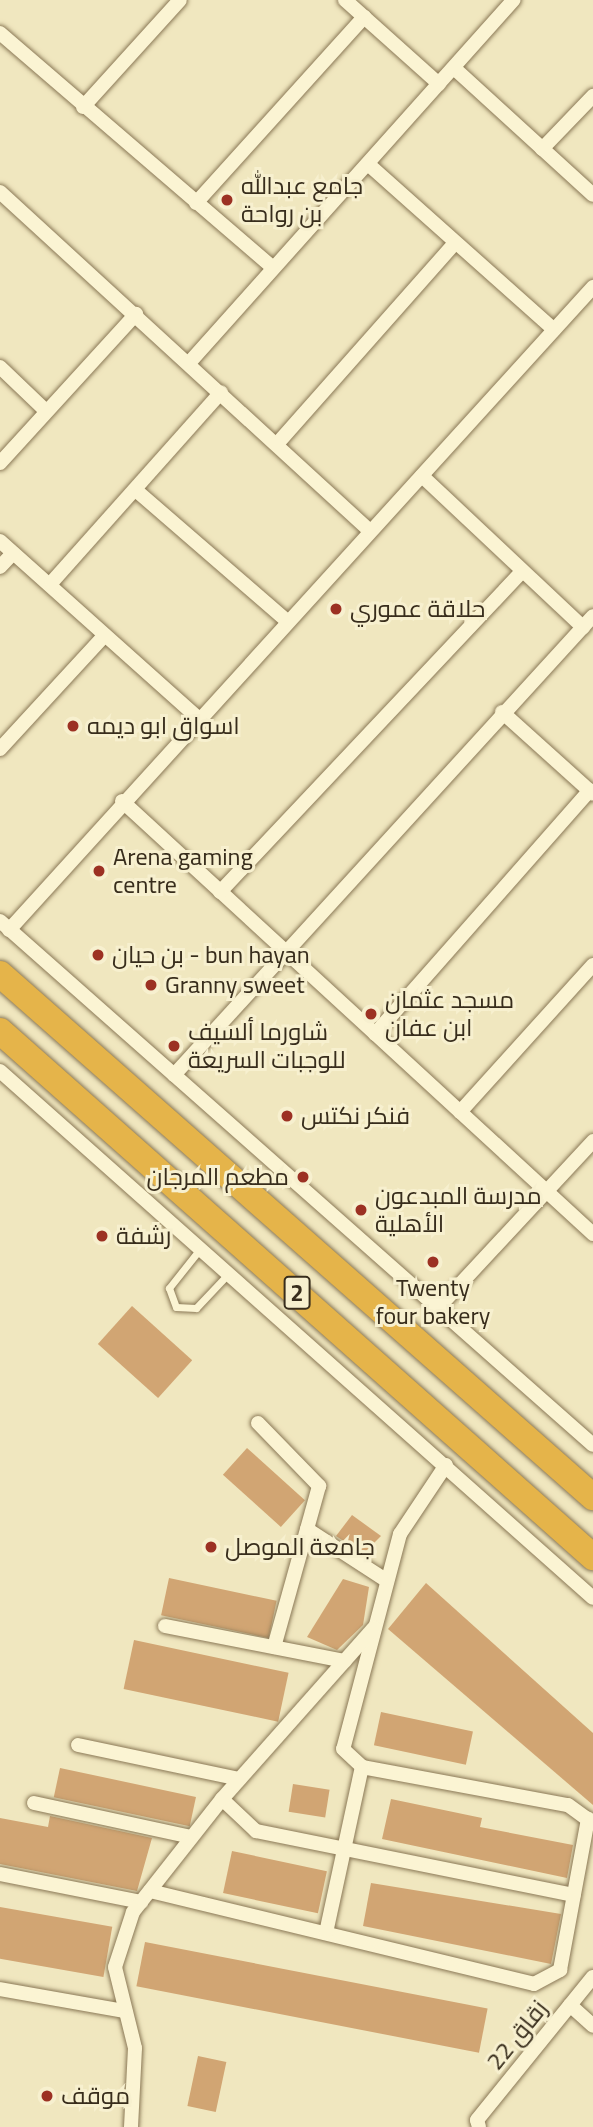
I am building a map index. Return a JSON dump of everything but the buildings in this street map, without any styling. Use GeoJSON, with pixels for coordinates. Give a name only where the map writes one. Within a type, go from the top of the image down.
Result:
{"type":"FeatureCollection","features":[{"type":"Feature","properties":{"kind":"highway","name":"2"},"geometry":{"type":"LineString","coordinates":[[0,974],[593,1497]]}},
{"type":"Feature","properties":{"kind":"highway","name":"2"},"geometry":{"type":"LineString","coordinates":[[0,1031],[593,1557]]}},
{"type":"Feature","properties":{"kind":"highway"},"geometry":{"type":"LineString","coordinates":[[120,1135],[148,1105]]}},
{"type":"Feature","properties":{"kind":"street"},"geometry":{"type":"LineString","coordinates":[[83,107],[180,0]]}},
{"type":"Feature","properties":{"kind":"street"},"geometry":{"type":"LineString","coordinates":[[345,0],[439,85]]}},
{"type":"Feature","properties":{"kind":"street"},"geometry":{"type":"LineString","coordinates":[[189,363],[271,266],[368,164],[514,0]]}},
{"type":"Feature","properties":{"kind":"street"},"geometry":{"type":"LineString","coordinates":[[196,203],[364,17]]}},
{"type":"Feature","properties":{"kind":"street"},"geometry":{"type":"LineString","coordinates":[[0,33],[271,266]]}},
{"type":"Feature","properties":{"kind":"street"},"geometry":{"type":"LineString","coordinates":[[454,68],[593,195]]}},
{"type":"Feature","properties":{"kind":"street"},"geometry":{"type":"LineString","coordinates":[[542,149],[593,96]]}},
{"type":"Feature","properties":{"kind":"street"},"geometry":{"type":"LineString","coordinates":[[368,164],[554,330]]}},
{"type":"Feature","properties":{"kind":"street"},"geometry":{"type":"LineString","coordinates":[[0,192],[370,531]]}},
{"type":"Feature","properties":{"kind":"street"},"geometry":{"type":"LineString","coordinates":[[277,444],[455,243]]}},
{"type":"Feature","properties":{"kind":"street"},"geometry":{"type":"LineString","coordinates":[[593,288],[5,926],[593,1445]]}},
{"type":"Feature","properties":{"kind":"street"},"geometry":{"type":"LineString","coordinates":[[0,463],[136,314]]}},
{"type":"Feature","properties":{"kind":"street"},"geometry":{"type":"LineString","coordinates":[[0,367],[46,411]]}},
{"type":"Feature","properties":{"kind":"street"},"geometry":{"type":"LineString","coordinates":[[52,582],[138,492],[221,392]]}},
{"type":"Feature","properties":{"kind":"street"},"geometry":{"type":"LineString","coordinates":[[422,476],[583,627]]}},
{"type":"Feature","properties":{"kind":"street"},"geometry":{"type":"LineString","coordinates":[[138,492],[286,620]]}},
{"type":"Feature","properties":{"kind":"street"},"geometry":{"type":"LineString","coordinates":[[0,541],[52,582],[104,636],[198,718]]}},
{"type":"Feature","properties":{"kind":"street"},"geometry":{"type":"LineString","coordinates":[[0,567],[13,553]]}},
{"type":"Feature","properties":{"kind":"street"},"geometry":{"type":"LineString","coordinates":[[220,891],[523,571]]}},
{"type":"Feature","properties":{"kind":"street"},"geometry":{"type":"LineString","coordinates":[[174,1075],[283,949],[593,616]]}},
{"type":"Feature","properties":{"kind":"street"},"geometry":{"type":"LineString","coordinates":[[0,749],[104,636]]}},
{"type":"Feature","properties":{"kind":"street"},"geometry":{"type":"LineString","coordinates":[[375,1034],[591,792],[502,712]]}},
{"type":"Feature","properties":{"kind":"street"},"geometry":{"type":"LineString","coordinates":[[122,801],[593,1234]]}},
{"type":"Feature","properties":{"kind":"street"},"geometry":{"type":"LineString","coordinates":[[460,1112],[593,965]]}},
{"type":"Feature","properties":{"kind":"street"},"geometry":{"type":"LineString","coordinates":[[0,1071],[593,1598]]}},
{"type":"Feature","properties":{"kind":"street"},"geometry":{"type":"LineString","coordinates":[[438,1308],[593,1141]]}},
{"type":"Feature","properties":{"kind":"street"},"geometry":{"type":"LineString","coordinates":[[258,1423],[319,1486],[274,1647]]}},
{"type":"Feature","properties":{"kind":"street"},"geometry":{"type":"LineString","coordinates":[[0,1874],[145,1896],[326,1933],[534,1984],[560,1970],[591,1821],[568,1805],[362,1767],[343,1749],[374,1628],[407,1516],[446,1465]]}},
{"type":"Feature","properties":{"kind":"street"},"geometry":{"type":"LineString","coordinates":[[307,1529],[387,1581]]}},
{"type":"Feature","properties":{"kind":"street"},"geometry":{"type":"LineString","coordinates":[[165,1626],[345,1661]]}},
{"type":"Feature","properties":{"kind":"street"},"geometry":{"type":"LineString","coordinates":[[131,2127],[135,2048],[115,1968],[145,1896],[239,1779],[374,1628]]}},
{"type":"Feature","properties":{"kind":"street"},"geometry":{"type":"LineString","coordinates":[[78,1745],[239,1779]]}},
{"type":"Feature","properties":{"kind":"street"},"geometry":{"type":"LineString","coordinates":[[326,1933],[362,1767]]}},
{"type":"Feature","properties":{"kind":"street"},"geometry":{"type":"LineString","coordinates":[[222,1799],[256,1831],[343,1852],[574,1895]]}},
{"type":"Feature","properties":{"kind":"street"},"geometry":{"type":"LineString","coordinates":[[34,1802],[191,1837]]}},
{"type":"Feature","properties":{"kind":"street","name":"زقاق 22"},"geometry":{"type":"LineString","coordinates":[[478,2124],[593,1978]]}},
{"type":"Feature","properties":{"kind":"street"},"geometry":{"type":"LineString","coordinates":[[0,1989],[125,2011]]}},
{"type":"Feature","properties":{"kind":"street"},"geometry":{"type":"LineString","coordinates":[[570,2005],[593,2026]]}},
{"type":"Feature","properties":{"kind":"lane"},"geometry":{"type":"LineString","coordinates":[[201,1248],[169,1288],[176,1307],[196,1308],[229,1273]]}},
{"type":"Feature","properties":{"kind":"lane"},"geometry":{"type":"LineString","coordinates":[[0,1998],[18,1992]]}},
{"type":"Feature","properties":{"kind":"place","name":"جامع عبدالله بن رواحة"},"geometry":{"type":"Point","coordinates":[227,200]}},
{"type":"Feature","properties":{"kind":"place","name":"حلاقة عموري"},"geometry":{"type":"Point","coordinates":[336,609]}},
{"type":"Feature","properties":{"kind":"place","name":"اسواق ابو ديمه"},"geometry":{"type":"Point","coordinates":[73,726]}},
{"type":"Feature","properties":{"kind":"place","name":"Arena gaming centre"},"geometry":{"type":"Point","coordinates":[99,871]}},
{"type":"Feature","properties":{"kind":"place","name":"بن حيان - bun hayan"},"geometry":{"type":"Point","coordinates":[98,955]}},
{"type":"Feature","properties":{"kind":"place","name":"Granny sweet"},"geometry":{"type":"Point","coordinates":[151,985]}},
{"type":"Feature","properties":{"kind":"place","name":"مسجد عثمان ابن عفان"},"geometry":{"type":"Point","coordinates":[371,1014]}},
{"type":"Feature","properties":{"kind":"place","name":"شاورما ألسيف للوجبات السريعة"},"geometry":{"type":"Point","coordinates":[174,1046]}},
{"type":"Feature","properties":{"kind":"place","name":"فنكر نكتس"},"geometry":{"type":"Point","coordinates":[287,1116]}},
{"type":"Feature","properties":{"kind":"place","name":"مطعم المرجان"},"geometry":{"type":"Point","coordinates":[303,1177]}},
{"type":"Feature","properties":{"kind":"place","name":"مدرسة المبدعون الأهلية"},"geometry":{"type":"Point","coordinates":[361,1210]}},
{"type":"Feature","properties":{"kind":"place","name":"رشفة"},"geometry":{"type":"Point","coordinates":[102,1236]}},
{"type":"Feature","properties":{"kind":"place","name":"Twenty four bakery"},"geometry":{"type":"Point","coordinates":[433,1262]}},
{"type":"Feature","properties":{"kind":"place","name":"جامعة الموصل"},"geometry":{"type":"Point","coordinates":[211,1547]}},
{"type":"Feature","properties":{"kind":"place","name":"موقف"},"geometry":{"type":"Point","coordinates":[47,2096]}}]}
